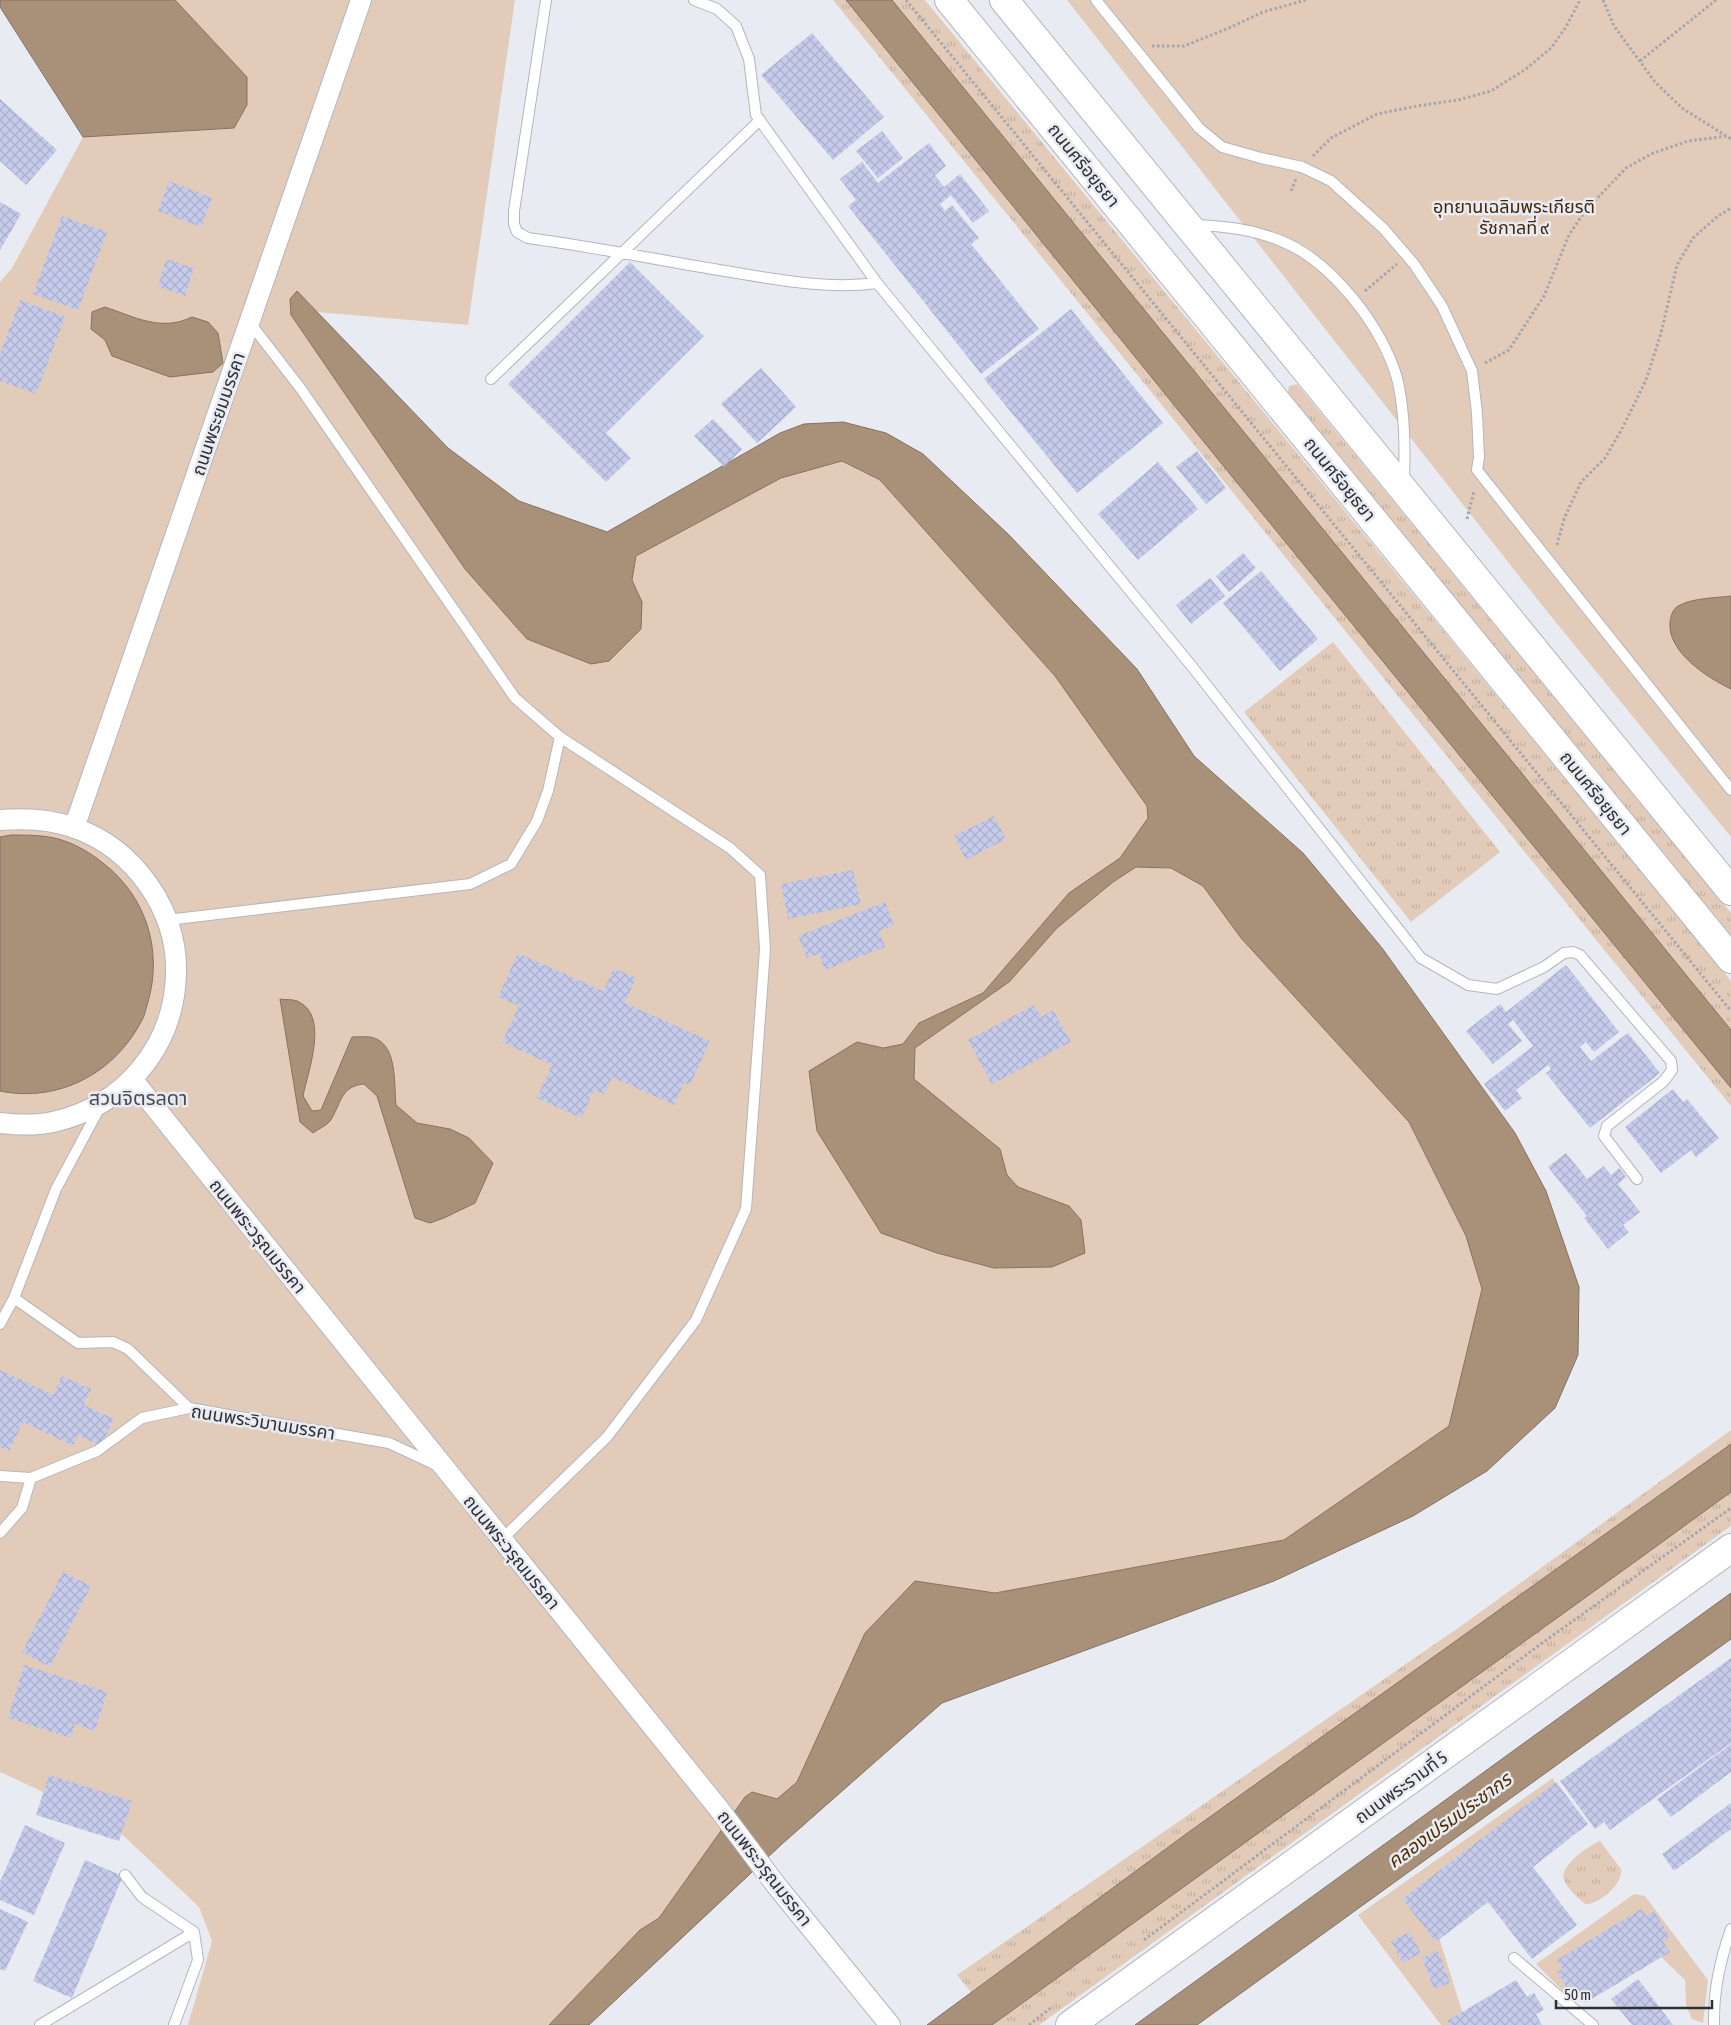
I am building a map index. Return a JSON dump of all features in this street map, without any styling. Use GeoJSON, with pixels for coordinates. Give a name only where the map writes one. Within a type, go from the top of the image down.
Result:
{"type":"FeatureCollection","features":[{"type":"Feature","properties":{"kind":"main road","name":"ถนนศรีอยุธยา"},"geometry":{"type":"LineString","coordinates":[[949,0],[1731,959]]}},
{"type":"Feature","properties":{"kind":"main road"},"geometry":{"type":"LineString","coordinates":[[1004,0],[1731,891]]}},
{"type":"Feature","properties":{"kind":"main road"},"geometry":{"type":"LineString","coordinates":[[1255,375],[1289,349]]}},
{"type":"Feature","properties":{"kind":"main road","name":"ถนนพระรามที่ 5"},"geometry":{"type":"LineString","coordinates":[[1062,2016],[1731,1548]]}},
{"type":"Feature","properties":{"kind":"street","name":"ถนนพระยมมรรคา"},"geometry":{"type":"LineString","coordinates":[[74,828],[360,0]]}},
{"type":"Feature","properties":{"kind":"street"},"geometry":{"type":"LineString","coordinates":[[0,820],[22,818],[74,828],[99,839],[121,854],[156,895],[167,920],[174,946],[176,973],[174,999],[167,1025],[156,1049],[140,1071],[121,1090],[101,1104],[77,1116],[51,1123],[24,1125],[0,1123]]}},
{"type":"Feature","properties":{"kind":"street","name":"ถนนพระวรุณมรรคา"},"geometry":{"type":"LineString","coordinates":[[132,1079],[719,1809],[776,1885],[890,2025]]}},
{"type":"Feature","properties":{"kind":"lane"},"geometry":{"type":"LineString","coordinates":[[546,0],[514,210],[514,224],[517,232],[528,238],[770,278],[821,285],[860,285],[876,282]]}},
{"type":"Feature","properties":{"kind":"lane"},"geometry":{"type":"LineString","coordinates":[[694,0],[717,9],[736,26],[749,59],[756,115],[876,282],[1190,664],[1421,958],[1468,985],[1497,989],[1544,967],[1564,952],[1573,952],[1580,955],[1670,1061],[1672,1070],[1664,1081],[1607,1126],[1604,1136],[1637,1178]]}},
{"type":"Feature","properties":{"kind":"lane"},"geometry":{"type":"LineString","coordinates":[[1096,0],[1199,128],[1222,147],[1302,167],[1331,181],[1382,228],[1407,256],[1442,306],[1472,371],[1477,413],[1479,457],[1477,470],[1731,790]]}},
{"type":"Feature","properties":{"kind":"lane"},"geometry":{"type":"LineString","coordinates":[[491,379],[760,120]]}},
{"type":"Feature","properties":{"kind":"lane"},"geometry":{"type":"LineString","coordinates":[[1188,225],[1231,226],[1280,240],[1315,261],[1354,300],[1385,344],[1398,382],[1405,431],[1404,490]]}},
{"type":"Feature","properties":{"kind":"lane"},"geometry":{"type":"LineString","coordinates":[[250,323],[301,389],[515,698],[560,736],[730,848],[760,875],[766,949],[746,1209],[696,1320],[607,1437],[502,1539]]}},
{"type":"Feature","properties":{"kind":"lane"},"geometry":{"type":"LineString","coordinates":[[167,920],[470,884],[511,864],[533,828],[548,791],[560,736]]}},
{"type":"Feature","properties":{"kind":"lane"},"geometry":{"type":"LineString","coordinates":[[0,1324],[14,1298],[56,1189],[101,1104]]}},
{"type":"Feature","properties":{"kind":"lane"},"geometry":{"type":"LineString","coordinates":[[14,1298],[78,1343],[113,1342],[128,1349],[189,1408]]}},
{"type":"Feature","properties":{"kind":"lane","name":"ถนนพระวิมานมรรคา"},"geometry":{"type":"LineString","coordinates":[[0,1476],[30,1478],[97,1451],[142,1418],[189,1408],[389,1443],[415,1453],[446,1470]]}},
{"type":"Feature","properties":{"kind":"lane"},"geometry":{"type":"LineString","coordinates":[[0,1533],[22,1508],[30,1478]]}},
{"type":"Feature","properties":{"kind":"lane"},"geometry":{"type":"LineString","coordinates":[[125,1875],[142,1897],[194,1932],[198,1960],[174,2025]]}},
{"type":"Feature","properties":{"kind":"lane"},"geometry":{"type":"LineString","coordinates":[[1714,2025],[1713,2009],[1719,1965],[1731,1929]]}},
{"type":"Feature","properties":{"kind":"lane"},"geometry":{"type":"LineString","coordinates":[[40,2025],[194,1932]]}},
{"type":"Feature","properties":{"kind":"lane"},"geometry":{"type":"LineString","coordinates":[[1514,1958],[1593,2025]]}},
{"type":"Feature","properties":{"kind":"path"},"geometry":{"type":"LineString","coordinates":[[906,0],[1731,1012]]}},
{"type":"Feature","properties":{"kind":"path"},"geometry":{"type":"LineString","coordinates":[[1133,46],[1184,46],[1263,12],[1306,0]]}},
{"type":"Feature","properties":{"kind":"path"},"geometry":{"type":"LineString","coordinates":[[1291,191],[1302,167],[1331,138],[1377,114],[1458,100],[1491,91],[1526,69],[1551,48],[1566,27],[1580,0]]}},
{"type":"Feature","properties":{"kind":"path"},"geometry":{"type":"LineString","coordinates":[[1603,0],[1614,26],[1655,82],[1682,108],[1730,138]]}},
{"type":"Feature","properties":{"kind":"path"},"geometry":{"type":"LineString","coordinates":[[1640,61],[1716,0]]}},
{"type":"Feature","properties":{"kind":"path"},"geometry":{"type":"LineString","coordinates":[[1472,371],[1508,350],[1544,296],[1569,235],[1579,219],[1606,187],[1626,168],[1651,154],[1688,141],[1730,138]]}},
{"type":"Feature","properties":{"kind":"path"},"geometry":{"type":"LineString","coordinates":[[1552,565],[1564,519],[1580,482],[1605,458],[1623,427],[1646,380],[1661,333],[1678,265],[1693,238],[1718,216],[1731,208]]}},
{"type":"Feature","properties":{"kind":"path"},"geometry":{"type":"LineString","coordinates":[[1354,300],[1407,256]]}},
{"type":"Feature","properties":{"kind":"path"},"geometry":{"type":"LineString","coordinates":[[1466,519],[1472,500],[1477,470]]}},
{"type":"Feature","properties":{"kind":"path"},"geometry":{"type":"LineString","coordinates":[[1140,1942],[1538,1646],[1731,1508]]}},
{"type":"Feature","properties":{"kind":"path"},"geometry":{"type":"LineString","coordinates":[[1029,2025],[1062,2016]]}},
{"type":"Feature","properties":{"kind":"green space"},"geometry":{"type":"Polygon","coordinates":[[[175,0],[515,0],[468,325],[317,312],[297,291],[290,299],[291,315],[465,569],[527,639],[642,602],[632,580],[636,556],[781,478],[842,461],[880,480],[1055,676],[1147,806],[1148,818],[1120,858],[1069,893],[983,993],[919,1023],[903,1044],[883,1048],[857,1042],[817,1131],[881,1232],[937,1253],[994,1268],[1081,1220],[1069,1206],[1018,1187],[1007,1175],[1000,1149],[914,1079],[915,1048],[1009,982],[1057,928],[1113,882],[1136,867],[1171,868],[1203,886],[1241,938],[1409,1122],[1466,1236],[1482,1289],[1449,1426],[1284,1540],[995,1593],[915,1581],[865,1633],[797,1782],[777,1799],[752,1792],[745,1797],[659,1918],[640,1930],[549,2025],[188,2025],[212,1941],[199,1907],[110,1823],[0,1772],[0,282],[12,268],[83,137],[234,128],[247,77],[175,0]]]}},
{"type":"Feature","properties":{"kind":"green space"},"geometry":{"type":"Polygon","coordinates":[[[833,0],[846,0],[1731,1088],[1731,1106],[833,0]]]}},
{"type":"Feature","properties":{"kind":"green space"},"geometry":{"type":"Polygon","coordinates":[[[892,0],[925,0],[1731,981],[1731,1030],[892,0]]]}},
{"type":"Feature","properties":{"kind":"green space","name":"อุทยานเฉลิมพระเกียรติ รัชกาลที่ ๙"},"geometry":{"type":"Polygon","coordinates":[[[1067,0],[1731,0],[1731,837],[1541,604],[1067,0]]]}},
{"type":"Feature","properties":{"kind":"green space"},"geometry":{"type":"Polygon","coordinates":[[[1297,384],[1731,913],[1731,940],[1287,396],[1289,386],[1297,384]]]}},
{"type":"Feature","properties":{"kind":"green space"},"geometry":{"type":"Polygon","coordinates":[[[1333,642],[1500,852],[1411,922],[1244,712],[1333,642]]]}},
{"type":"Feature","properties":{"kind":"green space"},"geometry":{"type":"Polygon","coordinates":[[[1731,1430],[1731,1444],[1186,1834],[971,1992],[957,1975],[1468,1621],[1731,1430]]]}},
{"type":"Feature","properties":{"kind":"green space"},"geometry":{"type":"Polygon","coordinates":[[[1731,1492],[1731,1526],[1039,2025],[992,2025],[1731,1492]]]}},
{"type":"Feature","properties":{"kind":"green space"},"geometry":{"type":"Polygon","coordinates":[[[1553,1778],[1559,1795],[1432,1915],[1465,2021],[1459,2025],[1441,2025],[1358,1915],[1553,1778]]]}},
{"type":"Feature","properties":{"kind":"green space"},"geometry":{"type":"Polygon","coordinates":[[[1600,1841],[1621,1869],[1621,1875],[1615,1886],[1603,1897],[1597,1901],[1585,1904],[1568,1886],[1564,1880],[1564,1874],[1570,1862],[1600,1841]]]}},
{"type":"Feature","properties":{"kind":"green space"},"geometry":{"type":"Polygon","coordinates":[[[1634,1894],[1645,1896],[1708,1980],[1703,2023],[1692,2019],[1686,2005],[1685,1980],[1650,1946],[1571,1999],[1536,1964],[1634,1894]]]}},
{"type":"Feature","properties":{"kind":"water"},"geometry":{"type":"Polygon","coordinates":[[[0,0],[175,0],[247,77],[247,105],[234,128],[83,137],[0,7],[0,0]]]}},
{"type":"Feature","properties":{"kind":"water"},"geometry":{"type":"Polygon","coordinates":[[[846,0],[892,0],[1731,1030],[1731,1088],[1234,479],[846,0]]]}},
{"type":"Feature","properties":{"kind":"water"},"geometry":{"type":"Polygon","coordinates":[[[297,291],[448,448],[519,501],[607,532],[780,433],[804,424],[843,422],[886,433],[923,454],[1008,534],[1137,669],[1194,756],[1303,853],[1382,948],[1515,1133],[1546,1191],[1579,1287],[1578,1355],[1555,1408],[1487,1471],[1413,1516],[1274,1581],[942,1703],[782,1844],[589,2025],[549,2025],[640,1930],[659,1918],[745,1797],[752,1792],[777,1799],[797,1782],[865,1633],[915,1581],[995,1593],[1284,1540],[1449,1426],[1482,1289],[1466,1236],[1409,1122],[1241,938],[1203,886],[1171,868],[1136,867],[1113,882],[1057,928],[1009,982],[915,1048],[914,1079],[1000,1149],[1007,1175],[1018,1187],[1069,1206],[1081,1220],[1085,1253],[1052,1267],[994,1268],[937,1253],[881,1233],[817,1131],[809,1071],[857,1042],[883,1048],[903,1044],[919,1023],[983,993],[1069,893],[1120,858],[1148,818],[1147,806],[1055,676],[880,480],[842,461],[781,478],[636,556],[632,580],[642,602],[641,629],[609,661],[591,664],[527,639],[465,569],[291,315],[290,299],[297,291]]]}},
{"type":"Feature","properties":{"kind":"water"},"geometry":{"type":"Polygon","coordinates":[[[105,307],[138,319],[159,323],[181,321],[192,317],[208,322],[218,333],[223,363],[213,372],[170,377],[112,356],[105,340],[91,329],[92,312],[105,307]]]}},
{"type":"Feature","properties":{"kind":"water"},"geometry":{"type":"Polygon","coordinates":[[[1731,596],[1731,689],[1711,678],[1691,663],[1675,644],[1670,622],[1674,609],[1684,603],[1731,596]]]}},
{"type":"Feature","properties":{"kind":"water"},"geometry":{"type":"Polygon","coordinates":[[[11,835],[56,838],[71,843],[85,850],[118,876],[130,891],[147,925],[152,944],[153,963],[152,982],[143,1018],[131,1039],[117,1055],[101,1069],[83,1080],[64,1088],[22,1094],[0,1091],[0,837],[11,835]]]}},
{"type":"Feature","properties":{"kind":"water"},"geometry":{"type":"Polygon","coordinates":[[[280,999],[299,1002],[308,1009],[313,1020],[315,1032],[314,1045],[303,1096],[312,1111],[321,1110],[352,1037],[377,1039],[385,1046],[392,1062],[396,1105],[417,1123],[450,1129],[469,1138],[493,1163],[475,1203],[430,1223],[415,1218],[377,1096],[364,1084],[350,1088],[342,1097],[330,1121],[313,1133],[300,1122],[280,999]]]}},
{"type":"Feature","properties":{"kind":"water"},"geometry":{"type":"Polygon","coordinates":[[[1731,1444],[1731,1492],[1643,1556],[992,2025],[927,2025],[1186,1834],[1731,1444]]]}},
{"type":"Feature","properties":{"kind":"water","name":"คลองเปรมประชากร"},"geometry":{"type":"Polygon","coordinates":[[[1731,1593],[1731,1639],[1197,2025],[1135,2025],[1731,1593]]]}},
{"type":"Feature","properties":{"kind":"building"},"geometry":{"type":"Polygon","coordinates":[[[812,33],[884,117],[833,160],[761,75],[812,33]]]}},
{"type":"Feature","properties":{"kind":"building"},"geometry":{"type":"Polygon","coordinates":[[[0,99],[57,150],[26,185],[0,161],[0,99]]]}},
{"type":"Feature","properties":{"kind":"building"},"geometry":{"type":"Polygon","coordinates":[[[882,131],[903,158],[878,178],[856,151],[882,131]]]}},
{"type":"Feature","properties":{"kind":"building"},"geometry":{"type":"Polygon","coordinates":[[[929,143],[946,166],[935,175],[944,187],[960,174],[989,211],[973,223],[951,195],[940,204],[945,211],[952,205],[979,238],[971,244],[1039,329],[981,374],[848,206],[856,200],[840,179],[862,162],[878,183],[929,143]]]}},
{"type":"Feature","properties":{"kind":"building"},"geometry":{"type":"Polygon","coordinates":[[[169,181],[212,198],[201,227],[158,211],[169,181]]]}},
{"type":"Feature","properties":{"kind":"building"},"geometry":{"type":"Polygon","coordinates":[[[0,202],[21,214],[0,250],[0,202]]]}},
{"type":"Feature","properties":{"kind":"building"},"geometry":{"type":"Polygon","coordinates":[[[62,216],[107,232],[78,310],[33,294],[62,216]]]}},
{"type":"Feature","properties":{"kind":"building"},"geometry":{"type":"Polygon","coordinates":[[[166,259],[194,268],[185,296],[158,286],[166,259]]]}},
{"type":"Feature","properties":{"kind":"building"},"geometry":{"type":"Polygon","coordinates":[[[630,262],[704,336],[606,433],[631,458],[606,482],[508,384],[630,262]]]}},
{"type":"Feature","properties":{"kind":"building"},"geometry":{"type":"Polygon","coordinates":[[[20,300],[65,317],[36,394],[0,381],[0,354],[20,300]]]}},
{"type":"Feature","properties":{"kind":"building"},"geometry":{"type":"Polygon","coordinates":[[[1071,309],[1163,423],[1077,493],[984,379],[1071,309]]]}},
{"type":"Feature","properties":{"kind":"building"},"geometry":{"type":"Polygon","coordinates":[[[761,368],[796,407],[757,443],[721,404],[761,368]]]}},
{"type":"Feature","properties":{"kind":"building"},"geometry":{"type":"Polygon","coordinates":[[[713,419],[742,449],[724,467],[694,436],[713,419]]]}},
{"type":"Feature","properties":{"kind":"building"},"geometry":{"type":"Polygon","coordinates":[[[1197,451],[1226,488],[1206,504],[1176,467],[1197,451]]]}},
{"type":"Feature","properties":{"kind":"building"},"geometry":{"type":"Polygon","coordinates":[[[1158,462],[1198,509],[1138,560],[1098,514],[1158,462]]]}},
{"type":"Feature","properties":{"kind":"building"},"geometry":{"type":"Polygon","coordinates":[[[1243,553],[1256,568],[1229,592],[1216,576],[1243,553]]]}},
{"type":"Feature","properties":{"kind":"building"},"geometry":{"type":"Polygon","coordinates":[[[1261,571],[1318,639],[1280,671],[1223,603],[1261,571]]]}},
{"type":"Feature","properties":{"kind":"building"},"geometry":{"type":"Polygon","coordinates":[[[1210,578],[1225,596],[1191,624],[1176,605],[1210,578]]]}},
{"type":"Feature","properties":{"kind":"building"},"geometry":{"type":"Polygon","coordinates":[[[994,816],[1006,839],[966,860],[954,836],[994,816]]]}},
{"type":"Feature","properties":{"kind":"building"},"geometry":{"type":"Polygon","coordinates":[[[853,870],[861,904],[788,919],[781,884],[853,870]]]}},
{"type":"Feature","properties":{"kind":"building"},"geometry":{"type":"Polygon","coordinates":[[[885,902],[894,925],[879,931],[885,947],[825,970],[819,954],[807,958],[798,936],[885,902]]]}},
{"type":"Feature","properties":{"kind":"building"},"geometry":{"type":"Polygon","coordinates":[[[518,953],[603,991],[614,968],[636,978],[625,1003],[710,1041],[690,1085],[684,1083],[674,1105],[612,1077],[604,1094],[594,1090],[581,1118],[537,1098],[552,1065],[502,1042],[519,1006],[498,997],[518,953]]]}},
{"type":"Feature","properties":{"kind":"building"},"geometry":{"type":"Polygon","coordinates":[[[1566,965],[1619,1032],[1594,1052],[1586,1042],[1580,1047],[1591,1061],[1628,1033],[1660,1073],[1590,1128],[1546,1073],[1551,1069],[1548,1065],[1516,1090],[1522,1098],[1505,1111],[1484,1084],[1533,1046],[1513,1020],[1508,1024],[1522,1041],[1493,1064],[1466,1031],[1500,1004],[1506,1012],[1566,965]]]}},
{"type":"Feature","properties":{"kind":"building"},"geometry":{"type":"Polygon","coordinates":[[[1034,1005],[1041,1017],[1053,1010],[1071,1042],[992,1084],[968,1040],[1034,1005]]]}},
{"type":"Feature","properties":{"kind":"building"},"geometry":{"type":"Polygon","coordinates":[[[1673,1089],[1683,1102],[1687,1099],[1719,1138],[1696,1157],[1691,1150],[1661,1173],[1625,1127],[1673,1089]]]}},
{"type":"Feature","properties":{"kind":"building"},"geometry":{"type":"Polygon","coordinates":[[[1566,1153],[1587,1179],[1604,1166],[1611,1175],[1619,1168],[1626,1177],[1618,1184],[1640,1212],[1623,1225],[1629,1232],[1608,1249],[1584,1218],[1587,1216],[1548,1167],[1566,1153]]]}},
{"type":"Feature","properties":{"kind":"building"},"geometry":{"type":"Polygon","coordinates":[[[0,1370],[53,1395],[62,1376],[91,1389],[84,1405],[114,1419],[101,1446],[78,1435],[73,1446],[23,1422],[9,1451],[0,1447],[0,1370]]]}},
{"type":"Feature","properties":{"kind":"building"},"geometry":{"type":"Polygon","coordinates":[[[63,1572],[91,1586],[50,1667],[22,1652],[63,1572]]]}},
{"type":"Feature","properties":{"kind":"building"},"geometry":{"type":"Polygon","coordinates":[[[1731,1658],[1731,1743],[1610,1830],[1604,1822],[1595,1829],[1560,1781],[1731,1658]]]}},
{"type":"Feature","properties":{"kind":"building"},"geometry":{"type":"Polygon","coordinates":[[[24,1665],[107,1692],[95,1731],[75,1724],[71,1738],[8,1718],[24,1665]]]}},
{"type":"Feature","properties":{"kind":"building"},"geometry":{"type":"Polygon","coordinates":[[[1731,1744],[1731,1772],[1671,1817],[1657,1799],[1731,1744]]]}},
{"type":"Feature","properties":{"kind":"building"},"geometry":{"type":"Polygon","coordinates":[[[49,1775],[132,1801],[119,1841],[36,1815],[49,1775]]]}},
{"type":"Feature","properties":{"kind":"building"},"geometry":{"type":"Polygon","coordinates":[[[1556,1782],[1588,1824],[1533,1867],[1577,1925],[1532,1959],[1488,1902],[1436,1942],[1402,1899],[1556,1782]]]}},
{"type":"Feature","properties":{"kind":"building"},"geometry":{"type":"Polygon","coordinates":[[[1731,1803],[1731,1829],[1674,1871],[1662,1854],[1731,1803]]]}},
{"type":"Feature","properties":{"kind":"building"},"geometry":{"type":"Polygon","coordinates":[[[25,1825],[65,1843],[34,1915],[0,1900],[0,1882],[25,1825]]]}},
{"type":"Feature","properties":{"kind":"building"},"geometry":{"type":"Polygon","coordinates":[[[85,1860],[123,1876],[72,1998],[33,1981],[85,1860]]]}},
{"type":"Feature","properties":{"kind":"building"},"geometry":{"type":"Polygon","coordinates":[[[0,1909],[28,1922],[5,1971],[0,1969],[0,1909]]]}},
{"type":"Feature","properties":{"kind":"building"},"geometry":{"type":"Polygon","coordinates":[[[1641,1909],[1646,1916],[1654,1911],[1670,1937],[1663,1941],[1670,1952],[1585,2003],[1574,1985],[1568,1989],[1557,1972],[1563,1969],[1557,1960],[1641,1909]]]}},
{"type":"Feature","properties":{"kind":"building"},"geometry":{"type":"Polygon","coordinates":[[[1410,1932],[1421,1953],[1403,1963],[1391,1941],[1410,1932]]]}},
{"type":"Feature","properties":{"kind":"building"},"geometry":{"type":"Polygon","coordinates":[[[1438,1951],[1450,1983],[1434,1989],[1422,1958],[1438,1951]]]}},
{"type":"Feature","properties":{"kind":"building"},"geometry":{"type":"Polygon","coordinates":[[[1638,1979],[1673,2025],[1632,2025],[1611,1999],[1638,1979]]]}},
{"type":"Feature","properties":{"kind":"building"},"geometry":{"type":"Polygon","coordinates":[[[1516,1980],[1527,1997],[1534,1993],[1544,2010],[1536,2014],[1542,2025],[1450,2025],[1447,2021],[1516,1980]]]}},
{"type":"Feature","properties":{"kind":"district","name":"สวนจิตรลดา"},"geometry":{"type":"Point","coordinates":[138,1097]}}]}
